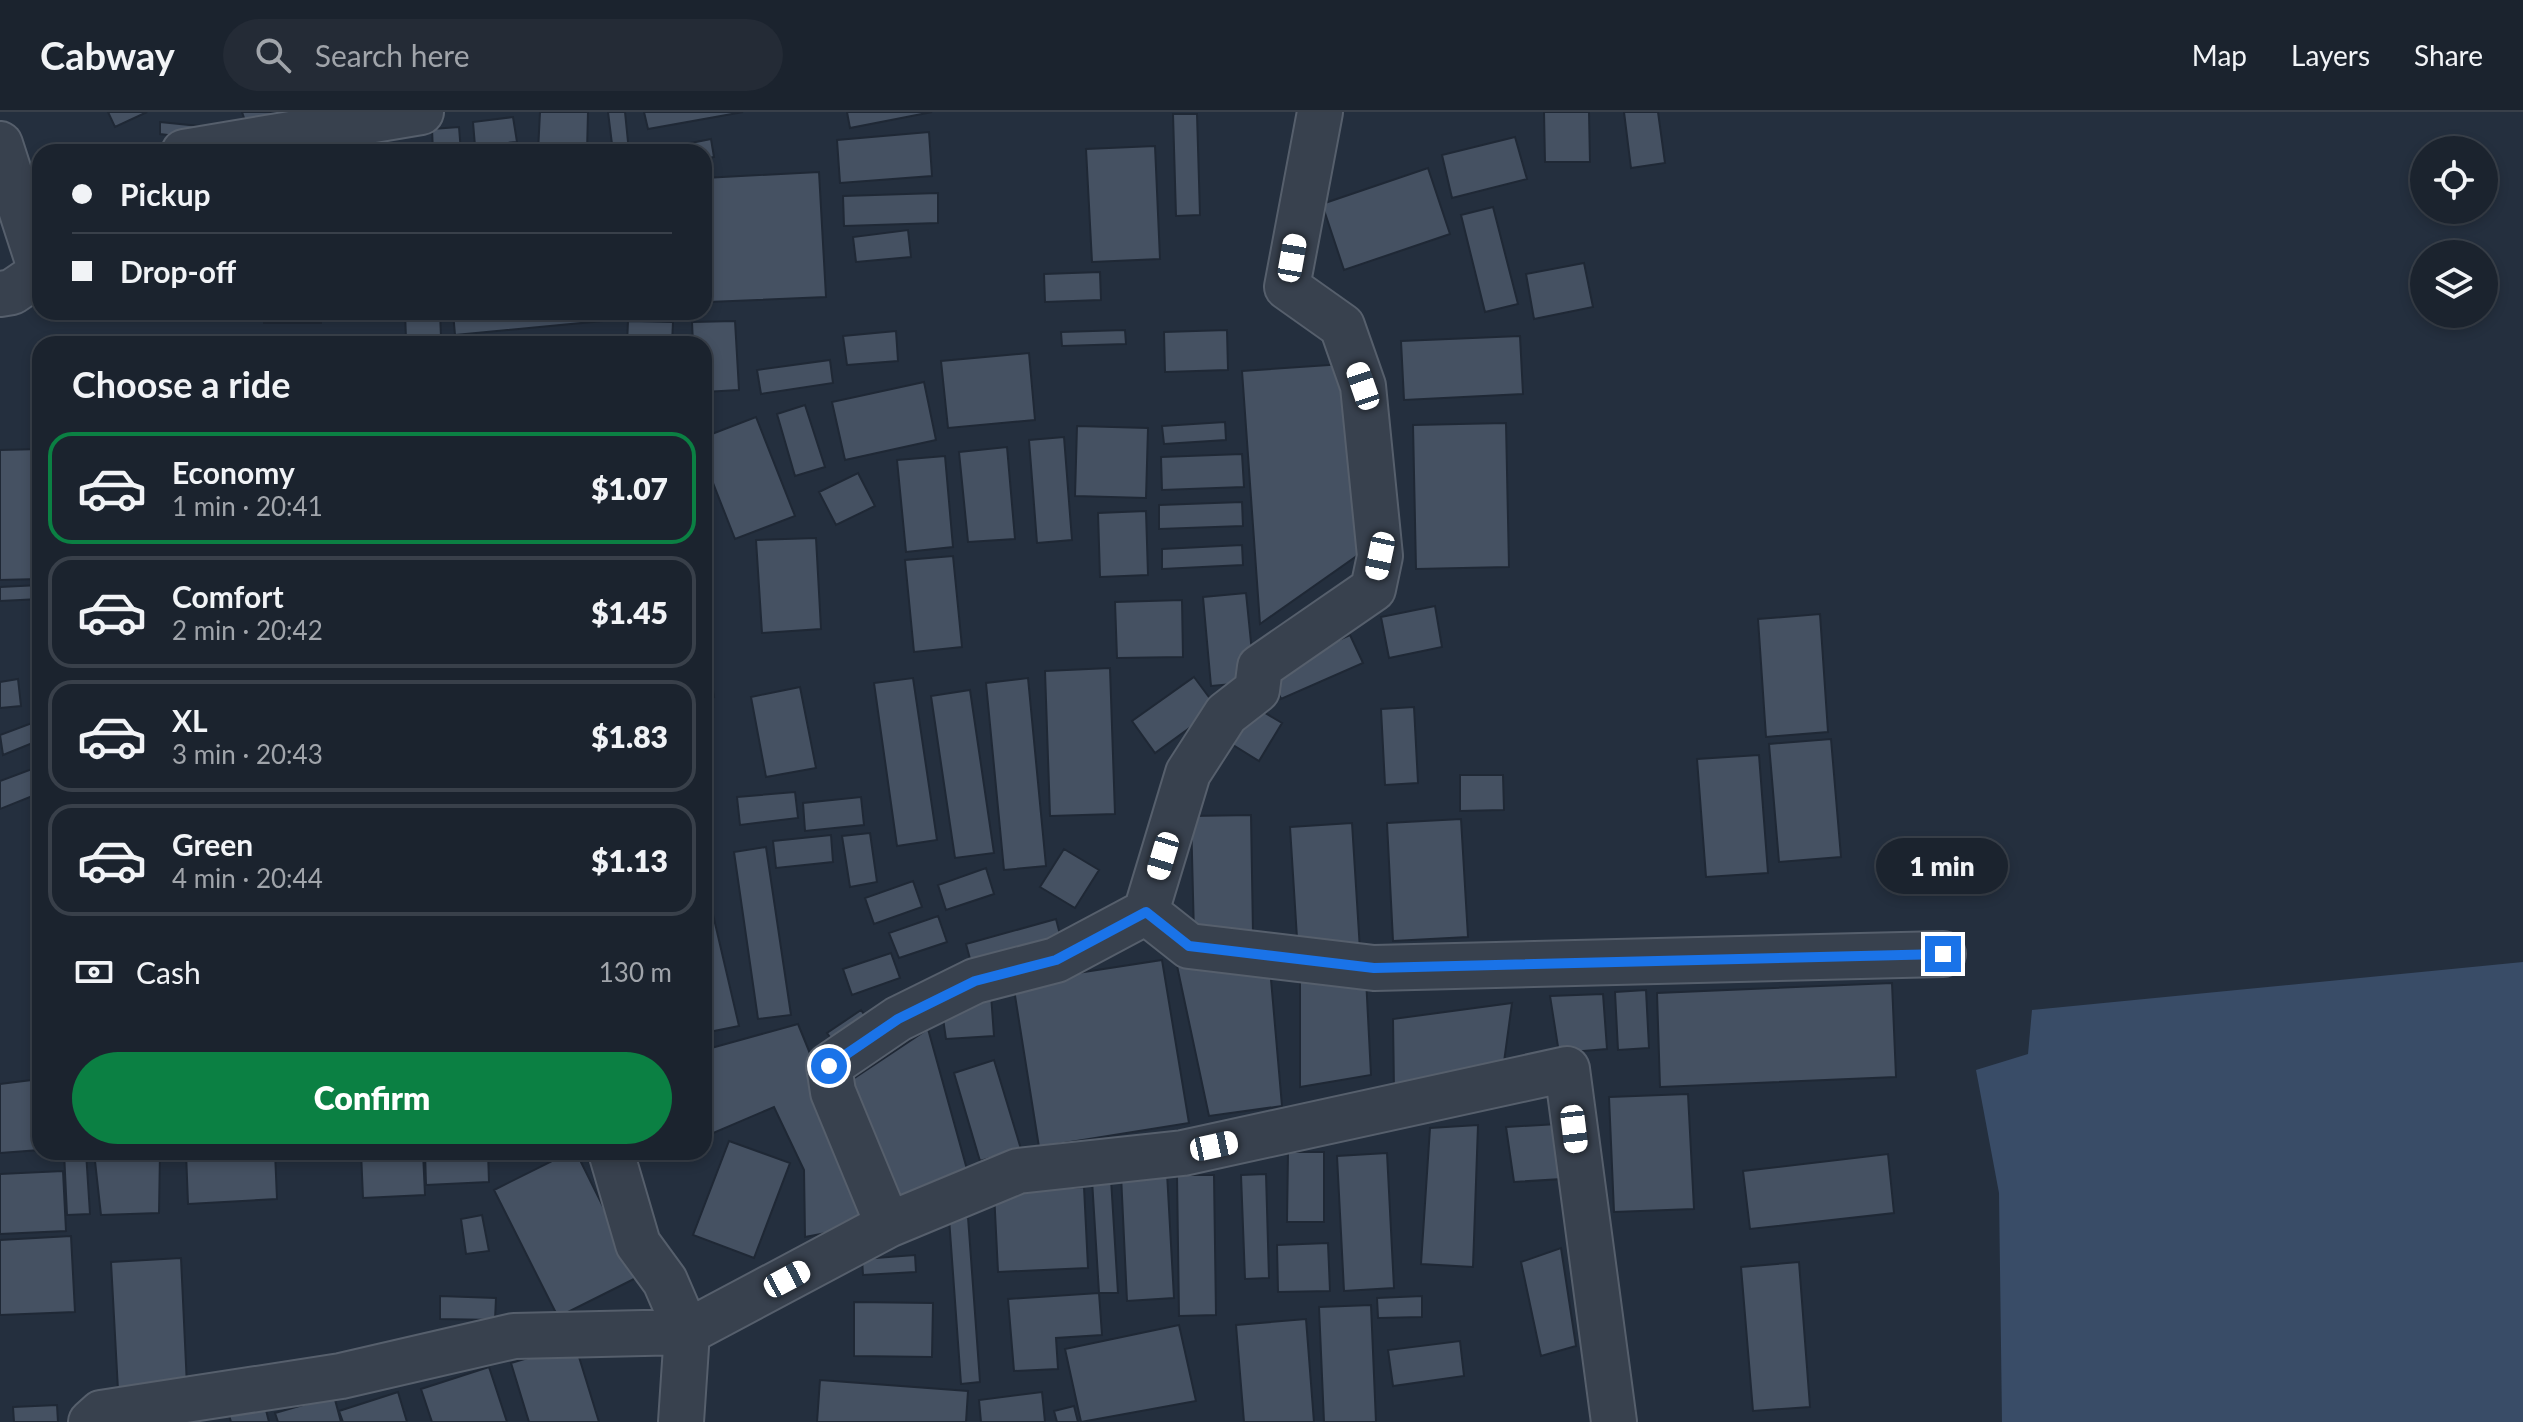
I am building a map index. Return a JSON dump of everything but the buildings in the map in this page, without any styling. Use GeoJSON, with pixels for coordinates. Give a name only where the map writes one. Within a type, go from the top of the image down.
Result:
{"type":"FeatureCollection","features":[{"type":"Feature","properties":{"kind":"street"},"geometry":{"type":"LineString","coordinates":[[231,144],[421,112]]}},
{"type":"Feature","properties":{"kind":"street"},"geometry":{"type":"LineString","coordinates":[[888,1225],[833,1092],[829,1066],[898,1019],[975,981],[1056,960],[1146,912],[1188,773],[1226,714],[1257,690],[1260,667],[1373,589],[1380,556],[1363,386],[1342,326],[1287,287],[1320,112]]}},
{"type":"Feature","properties":{"kind":"street"},"geometry":{"type":"LineString","coordinates":[[0,144],[32,245]]}},
{"type":"Feature","properties":{"kind":"street"},"geometry":{"type":"LineString","coordinates":[[0,294],[12,292],[32,276]]}},
{"type":"Feature","properties":{"kind":"street"},"geometry":{"type":"LineString","coordinates":[[1146,912],[1189,946],[1374,968],[1943,954]]}},
{"type":"Feature","properties":{"kind":"street"},"geometry":{"type":"LineString","coordinates":[[91,1422],[101,1413],[341,1376],[514,1336],[687,1332],[888,1225],[1018,1171],[1183,1153],[1567,1069],[1614,1422]]}},
{"type":"Feature","properties":{"kind":"street"},"geometry":{"type":"LineString","coordinates":[[613,1160],[638,1244],[665,1281],[687,1332],[681,1422]]}},
{"type":"Feature","properties":{"kind":"water"},"geometry":{"type":"Polygon","coordinates":[[[2523,962],[2523,1422],[2002,1422],[1999,1193],[1976,1070],[2028,1054],[2032,1010],[2523,962]]]}},
{"type":"Feature","properties":{"kind":"route"},"geometry":{"type":"LineString","coordinates":[[829,1066],[898,1019],[975,981],[1056,960],[1146,912],[1189,946],[1374,968],[1943,954]]}}]}
